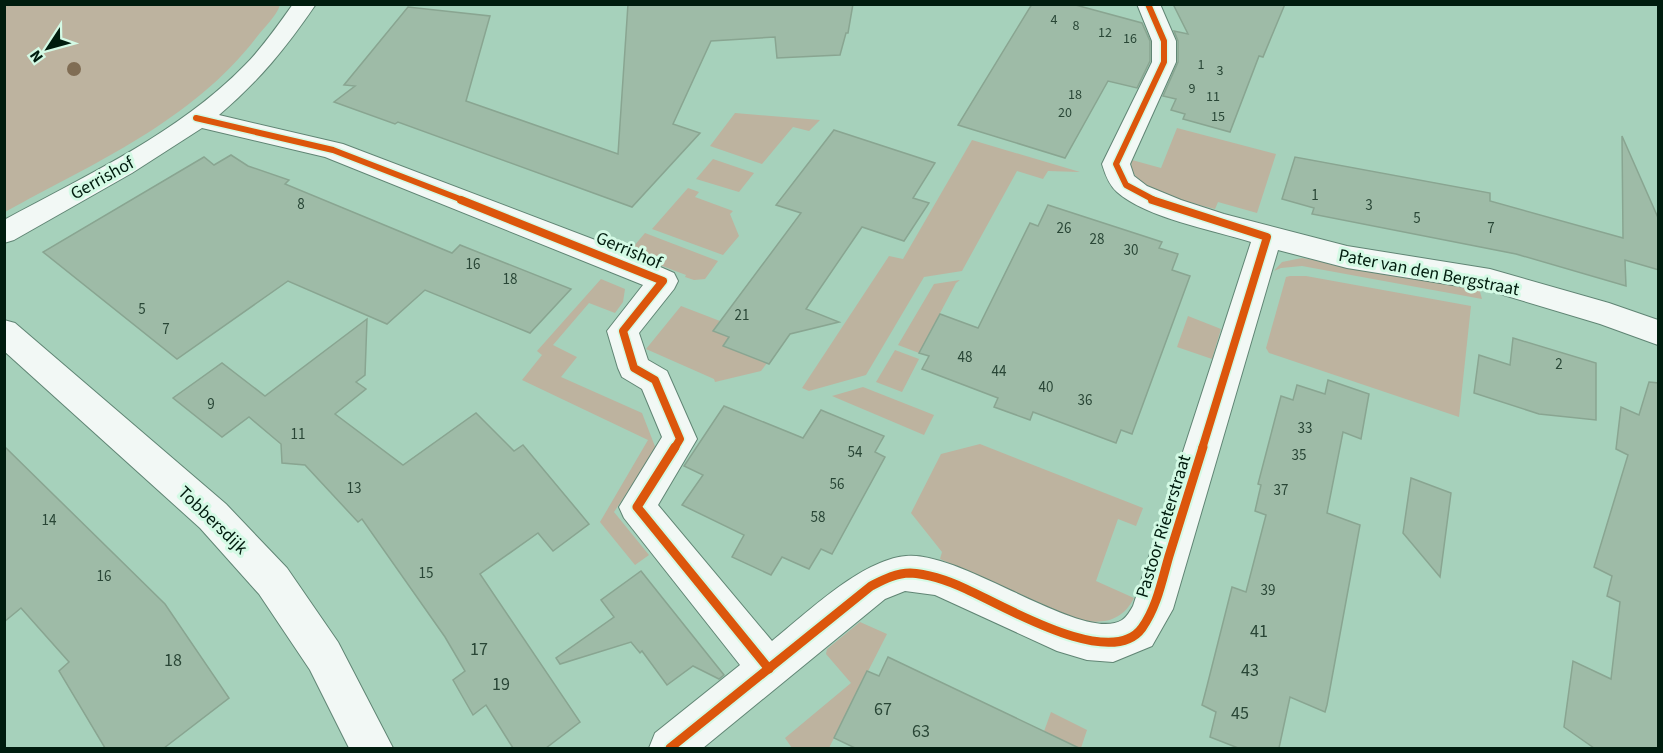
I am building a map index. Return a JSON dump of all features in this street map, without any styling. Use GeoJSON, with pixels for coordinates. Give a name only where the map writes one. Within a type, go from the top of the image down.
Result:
{"type":"FeatureCollection","features":[{"type":"Feature","properties":{"kind":"street","name":"Gerrishof"},"geometry":{"type":"LineString","coordinates":[[4,233],[148,152],[235,89],[279,41],[305,4]]}},
{"type":"Feature","properties":{"kind":"street"},"geometry":{"type":"LineString","coordinates":[[1148,4],[1164,41],[1164,63],[1116,164],[1119,175],[1127,185],[1146,198],[1267,237]]}},
{"type":"Feature","properties":{"kind":"street","name":"Gerrishof"},"geometry":{"type":"LineString","coordinates":[[196,118],[333,150],[613,259],[663,281],[623,331],[634,368],[655,380],[680,439],[637,507],[769,669]]}},
{"type":"Feature","properties":{"kind":"street","name":"Pater van den Bergstraat"},"geometry":{"type":"LineString","coordinates":[[1267,237],[1347,257],[1490,280],[1609,315],[1659,333]]}},
{"type":"Feature","properties":{"kind":"street","name":"Pastoor Rieterstraat"},"geometry":{"type":"LineString","coordinates":[[670,748],[871,586],[889,577],[908,573],[945,578],[1064,635],[1089,643],[1119,642],[1136,635],[1153,609],[1267,237]]}},
{"type":"Feature","properties":{"kind":"street","name":"Tobbersdijk"},"geometry":{"type":"LineString","coordinates":[[4,332],[213,516],[273,581],[324,656],[372,748]]}},
{"type":"Feature","properties":{"kind":"shaded area"},"geometry":{"type":"Polygon","coordinates":[[[5,4],[280,5],[273,18],[230,67],[172,117],[107,157],[5,212],[5,4]]]}},
{"type":"Feature","properties":{"kind":"shaded area"},"geometry":{"type":"Polygon","coordinates":[[[735,113],[820,120],[809,131],[793,127],[762,164],[710,146],[735,113]]]}},
{"type":"Feature","properties":{"kind":"shaded area"},"geometry":{"type":"Polygon","coordinates":[[[1177,128],[1276,154],[1257,213],[1218,202],[1215,209],[1177,199],[1149,187],[1139,179],[1132,170],[1132,160],[1161,168],[1177,128]]]}},
{"type":"Feature","properties":{"kind":"shaded area"},"geometry":{"type":"Polygon","coordinates":[[[972,140],[1080,172],[1048,171],[1043,179],[1017,171],[962,271],[924,277],[866,375],[809,391],[802,388],[889,256],[903,259],[972,140]]]}},
{"type":"Feature","properties":{"kind":"shaded area"},"geometry":{"type":"Polygon","coordinates":[[[713,159],[754,173],[739,192],[696,179],[713,159]]]}},
{"type":"Feature","properties":{"kind":"shaded area"},"geometry":{"type":"Polygon","coordinates":[[[688,188],[699,192],[695,197],[733,211],[730,214],[739,236],[723,255],[652,229],[688,188]]]}},
{"type":"Feature","properties":{"kind":"shaded area"},"geometry":{"type":"Polygon","coordinates":[[[645,233],[718,261],[705,279],[694,280],[685,277],[686,275],[628,253],[645,233]]]}},
{"type":"Feature","properties":{"kind":"shaded area"},"geometry":{"type":"Polygon","coordinates":[[[1302,258],[1479,288],[1482,299],[1302,266],[1274,271],[1282,262],[1302,258]]]}},
{"type":"Feature","properties":{"kind":"shaded area"},"geometry":{"type":"Polygon","coordinates":[[[1306,276],[1471,306],[1459,417],[1269,353],[1266,348],[1286,277],[1306,276]]]}},
{"type":"Feature","properties":{"kind":"shaded area"},"geometry":{"type":"Polygon","coordinates":[[[601,279],[625,289],[623,302],[615,313],[589,303],[553,345],[577,357],[561,377],[642,413],[656,449],[614,512],[649,555],[635,565],[600,522],[648,440],[522,380],[542,355],[537,351],[601,279]]]}},
{"type":"Feature","properties":{"kind":"shaded area"},"geometry":{"type":"Polygon","coordinates":[[[960,280],[956,283],[919,353],[898,345],[934,284],[960,280]]]}},
{"type":"Feature","properties":{"kind":"shaded area"},"geometry":{"type":"Polygon","coordinates":[[[681,306],[720,321],[713,331],[729,337],[724,346],[767,363],[761,371],[715,382],[714,379],[646,349],[681,306]]]}},
{"type":"Feature","properties":{"kind":"shaded area"},"geometry":{"type":"Polygon","coordinates":[[[1188,316],[1221,329],[1212,359],[1177,347],[1188,316]]]}},
{"type":"Feature","properties":{"kind":"shaded area"},"geometry":{"type":"Polygon","coordinates":[[[895,350],[919,359],[902,392],[876,382],[895,350]]]}},
{"type":"Feature","properties":{"kind":"shaded area"},"geometry":{"type":"Polygon","coordinates":[[[863,387],[934,415],[924,435],[832,396],[863,387]]]}},
{"type":"Feature","properties":{"kind":"shaded area"},"geometry":{"type":"Polygon","coordinates":[[[980,444],[1143,508],[1136,526],[1118,519],[1096,581],[1134,598],[1117,617],[1094,622],[1076,619],[940,559],[942,552],[911,513],[941,454],[980,444]]]}},
{"type":"Feature","properties":{"kind":"shaded area"},"geometry":{"type":"Polygon","coordinates":[[[860,622],[887,634],[829,748],[792,748],[785,738],[851,683],[826,654],[827,649],[860,622]]]}},
{"type":"Feature","properties":{"kind":"shaded area"},"geometry":{"type":"Polygon","coordinates":[[[1051,712],[1087,730],[1081,748],[1038,748],[1051,712]]]}},
{"type":"Feature","properties":{"kind":"building"},"geometry":{"type":"Polygon","coordinates":[[[628,4],[853,4],[848,33],[846,33],[840,55],[777,58],[775,37],[711,41],[673,124],[700,133],[632,207],[398,122],[395,124],[334,102],[355,86],[344,85],[408,7],[490,16],[466,101],[618,154],[628,4]]]}},
{"type":"Feature","properties":{"kind":"building"},"geometry":{"type":"Polygon","coordinates":[[[1032,4],[1072,4],[1142,23],[1150,41],[1150,61],[1137,88],[1108,81],[1065,158],[958,125],[1032,4]]]}},
{"type":"Feature","properties":{"kind":"building"},"geometry":{"type":"Polygon","coordinates":[[[1173,4],[1285,4],[1263,57],[1259,56],[1230,132],[1183,119],[1185,114],[1171,110],[1176,99],[1163,96],[1178,62],[1178,41],[1174,31],[1188,34],[1173,4]]]}},
{"type":"Feature","properties":{"kind":"building"},"geometry":{"type":"Polygon","coordinates":[[[834,130],[935,163],[913,198],[929,203],[904,241],[862,227],[806,309],[839,322],[790,334],[769,364],[723,346],[729,337],[713,331],[801,213],[776,205],[834,130]]]}},
{"type":"Feature","properties":{"kind":"building"},"geometry":{"type":"Polygon","coordinates":[[[1622,136],[1659,220],[1659,270],[1625,260],[1626,286],[1516,254],[1312,214],[1314,208],[1282,199],[1295,157],[1490,193],[1490,201],[1623,238],[1622,136]]]}},
{"type":"Feature","properties":{"kind":"building"},"geometry":{"type":"Polygon","coordinates":[[[231,155],[248,166],[289,180],[285,184],[452,253],[460,245],[571,289],[530,333],[425,290],[387,324],[288,281],[177,359],[43,252],[204,157],[214,165],[231,155]]]}},
{"type":"Feature","properties":{"kind":"building"},"geometry":{"type":"Polygon","coordinates":[[[1048,205],[1162,242],[1159,248],[1178,254],[1172,270],[1190,276],[1132,434],[1121,430],[1116,443],[1033,412],[1030,420],[994,407],[998,398],[922,369],[929,356],[919,353],[940,314],[978,328],[1030,223],[1038,226],[1048,205]]]}},
{"type":"Feature","properties":{"kind":"building"},"geometry":{"type":"Polygon","coordinates":[[[367,319],[365,375],[356,382],[366,389],[335,414],[403,465],[476,413],[514,451],[523,445],[589,524],[553,551],[538,533],[480,574],[580,722],[546,748],[513,748],[486,705],[473,715],[453,680],[465,671],[445,637],[362,519],[358,522],[305,465],[282,463],[281,444],[249,417],[222,437],[173,398],[222,363],[265,396],[367,319]]]}},
{"type":"Feature","properties":{"kind":"building"},"geometry":{"type":"Polygon","coordinates":[[[1513,338],[1596,363],[1596,420],[1539,414],[1474,393],[1479,355],[1510,365],[1513,338]]]}},
{"type":"Feature","properties":{"kind":"building"},"geometry":{"type":"Polygon","coordinates":[[[1328,380],[1369,394],[1361,439],[1343,432],[1327,513],[1360,525],[1327,705],[1325,712],[1290,697],[1279,748],[1238,748],[1210,737],[1216,712],[1202,705],[1232,587],[1246,592],[1266,515],[1255,511],[1261,485],[1258,484],[1281,396],[1293,400],[1297,385],[1325,394],[1328,380]]]}},
{"type":"Feature","properties":{"kind":"building"},"geometry":{"type":"Polygon","coordinates":[[[1649,382],[1659,383],[1659,748],[1594,748],[1564,727],[1573,661],[1611,679],[1620,602],[1607,596],[1612,576],[1594,567],[1628,455],[1616,449],[1621,407],[1639,415],[1649,382]]]}},
{"type":"Feature","properties":{"kind":"building"},"geometry":{"type":"Polygon","coordinates":[[[724,406],[803,438],[821,410],[884,436],[875,452],[885,457],[832,554],[821,549],[809,569],[782,557],[771,575],[732,557],[744,535],[682,505],[703,475],[684,466],[724,406]]]}},
{"type":"Feature","properties":{"kind":"building"},"geometry":{"type":"Polygon","coordinates":[[[4,446],[165,604],[229,698],[164,748],[105,748],[59,671],[69,662],[21,608],[4,622],[4,446]]]}},
{"type":"Feature","properties":{"kind":"building"},"geometry":{"type":"Polygon","coordinates":[[[1411,478],[1451,493],[1440,577],[1403,533],[1411,478]]]}},
{"type":"Feature","properties":{"kind":"building"},"geometry":{"type":"Polygon","coordinates":[[[641,571],[724,675],[719,679],[693,666],[667,685],[642,651],[640,653],[631,642],[560,664],[556,658],[614,617],[601,600],[641,571]]]}},
{"type":"Feature","properties":{"kind":"building"},"geometry":{"type":"Polygon","coordinates":[[[888,657],[1079,748],[855,748],[834,738],[867,671],[879,676],[888,657]]]}},
{"type":"Feature","properties":{"kind":"cycle path"},"geometry":{"type":"LineString","coordinates":[[670,748],[871,586],[900,574],[910,573],[935,577],[964,587],[1026,618],[1087,641],[1113,643],[1135,635],[1143,626],[1153,609],[1267,237],[1152,200],[1137,193],[1121,178],[1116,164],[1164,62],[1164,41],[1148,4]]}},
{"type":"Feature","properties":{"kind":"cycle path"},"geometry":{"type":"LineString","coordinates":[[196,118],[333,150],[613,259],[663,281],[623,331],[634,368],[655,380],[680,439],[637,507],[769,669]]}}]}
